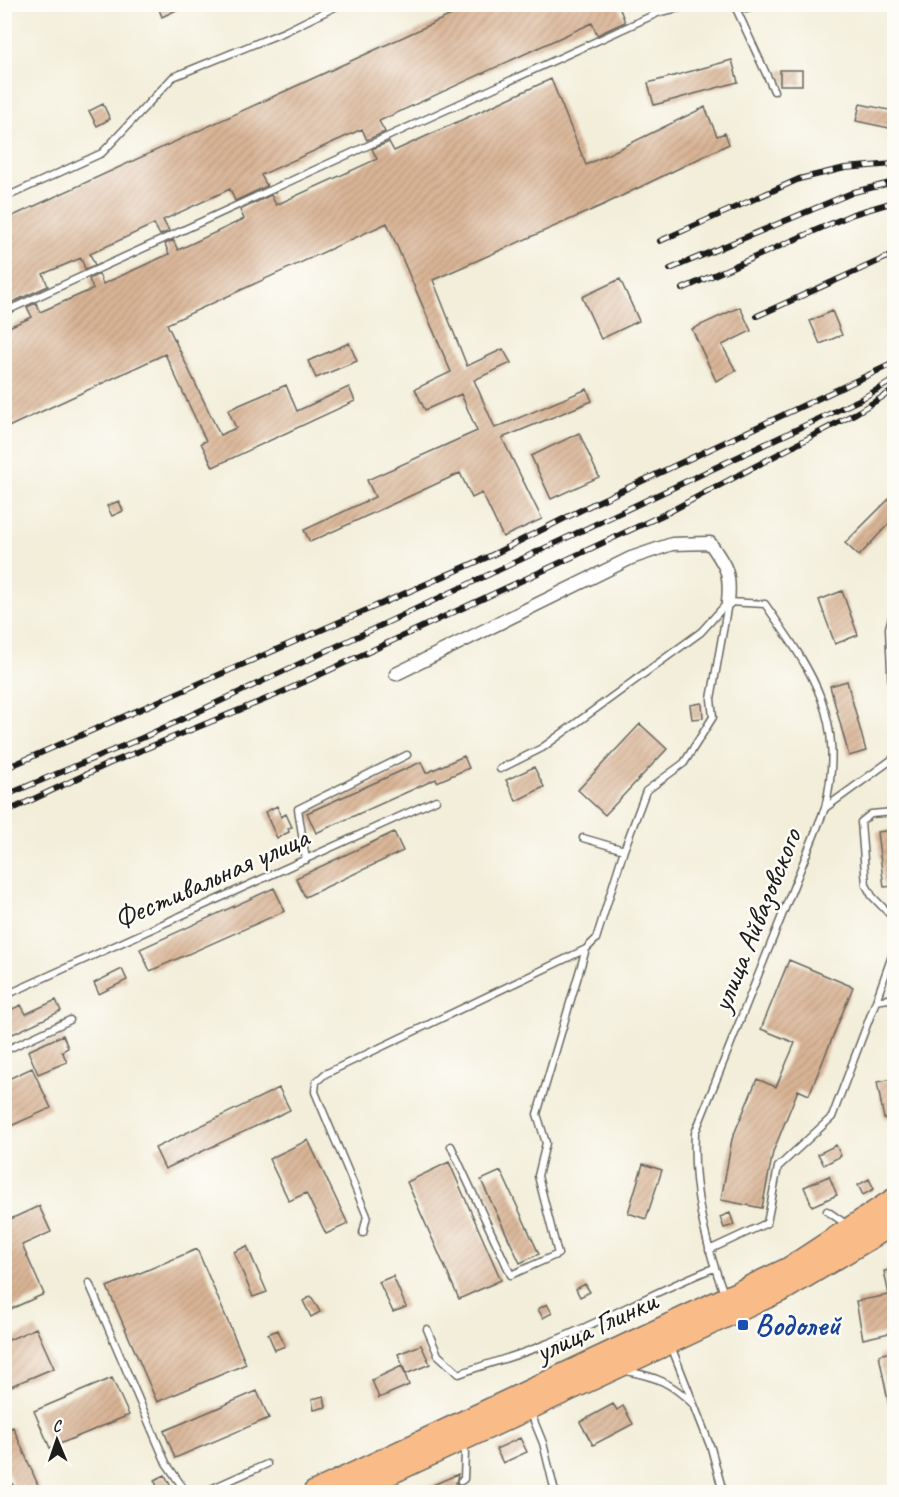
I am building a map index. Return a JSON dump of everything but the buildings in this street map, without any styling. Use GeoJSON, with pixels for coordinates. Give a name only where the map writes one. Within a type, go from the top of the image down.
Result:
{"type":"FeatureCollection","features":[{"type":"Feature","properties":{"kind":"highway","name":"улица Глинки"},"geometry":{"type":"LineString","coordinates":[[351,1492],[460,1441],[525,1401],[614,1369],[726,1298],[789,1268],[894,1200]]}},
{"type":"Feature","properties":{"kind":"highway","name":"улица Глинки"},"geometry":{"type":"LineString","coordinates":[[314,1492],[525,1401],[667,1335],[785,1288],[894,1224]]}},
{"type":"Feature","properties":{"kind":"street"},"geometry":{"type":"LineString","coordinates":[[396,674],[631,558],[672,544],[710,543],[725,564],[730,580],[728,602]]}},
{"type":"Feature","properties":{"kind":"lane"},"geometry":{"type":"LineString","coordinates":[[4,198],[102,153],[173,77],[284,32],[341,4]]}},
{"type":"Feature","properties":{"kind":"lane"},"geometry":{"type":"LineString","coordinates":[[4,312],[660,12],[698,4]]}},
{"type":"Feature","properties":{"kind":"lane"},"geometry":{"type":"LineString","coordinates":[[735,4],[746,8],[766,4]]}},
{"type":"Feature","properties":{"kind":"lane"},"geometry":{"type":"LineString","coordinates":[[735,4],[774,91]]}},
{"type":"Feature","properties":{"kind":"lane"},"geometry":{"type":"LineString","coordinates":[[500,769],[542,748],[701,632],[728,602]]}},
{"type":"Feature","properties":{"kind":"lane"},"geometry":{"type":"LineString","coordinates":[[363,1233],[367,1216],[315,1092],[316,1082],[325,1074],[586,949],[596,939],[624,850],[646,791],[684,763],[713,717],[711,699],[728,602]]}},
{"type":"Feature","properties":{"kind":"lane","name":"улица Айвазовского"},"geometry":{"type":"LineString","coordinates":[[726,1298],[709,1250],[693,1166],[695,1133],[825,808],[833,776],[830,725],[821,692],[765,604],[728,602]]}},
{"type":"Feature","properties":{"kind":"lane"},"geometry":{"type":"LineString","coordinates":[[894,610],[890,628],[894,733]]}},
{"type":"Feature","properties":{"kind":"lane"},"geometry":{"type":"LineString","coordinates":[[306,860],[298,809],[407,755]]}},
{"type":"Feature","properties":{"kind":"lane"},"geometry":{"type":"LineString","coordinates":[[825,808],[894,758]]}},
{"type":"Feature","properties":{"kind":"lane","name":"Фестивальная улица"},"geometry":{"type":"LineString","coordinates":[[4,996],[436,800]]}},
{"type":"Feature","properties":{"kind":"lane"},"geometry":{"type":"LineString","coordinates":[[894,812],[871,814],[861,822],[866,885],[872,896],[894,919]]}},
{"type":"Feature","properties":{"kind":"lane"},"geometry":{"type":"LineString","coordinates":[[583,838],[624,850]]}},
{"type":"Feature","properties":{"kind":"lane"},"geometry":{"type":"LineString","coordinates":[[451,1146],[511,1275],[558,1254],[538,1176],[546,1143],[537,1114],[586,949]]}},
{"type":"Feature","properties":{"kind":"lane"},"geometry":{"type":"LineString","coordinates":[[709,1250],[767,1223],[778,1167],[832,1117],[894,950]]}},
{"type":"Feature","properties":{"kind":"lane"},"geometry":{"type":"LineString","coordinates":[[876,1001],[894,998]]}},
{"type":"Feature","properties":{"kind":"lane"},"geometry":{"type":"LineString","coordinates":[[4,1051],[70,1020]]}},
{"type":"Feature","properties":{"kind":"lane"},"geometry":{"type":"LineString","coordinates":[[827,1211],[851,1228]]}},
{"type":"Feature","properties":{"kind":"lane"},"geometry":{"type":"LineString","coordinates":[[427,1329],[438,1355],[459,1374],[502,1357],[546,1345],[667,1286],[714,1268]]}},
{"type":"Feature","properties":{"kind":"lane"},"geometry":{"type":"LineString","coordinates":[[89,1283],[166,1463],[186,1492]]}},
{"type":"Feature","properties":{"kind":"lane"},"geometry":{"type":"LineString","coordinates":[[667,1335],[696,1406],[723,1492]]}},
{"type":"Feature","properties":{"kind":"lane"},"geometry":{"type":"LineString","coordinates":[[614,1369],[660,1378],[675,1386],[696,1406]]}},
{"type":"Feature","properties":{"kind":"lane"},"geometry":{"type":"LineString","coordinates":[[525,1401],[543,1443],[555,1492]]}},
{"type":"Feature","properties":{"kind":"lane"},"geometry":{"type":"LineString","coordinates":[[460,1441],[465,1453],[464,1479],[461,1480]]}},
{"type":"Feature","properties":{"kind":"lane"},"geometry":{"type":"LineString","coordinates":[[204,1492],[267,1464]]}},
{"type":"Feature","properties":{"kind":"railway"},"geometry":{"type":"LineString","coordinates":[[660,241],[799,179],[845,168],[894,164]]}},
{"type":"Feature","properties":{"kind":"railway"},"geometry":{"type":"LineString","coordinates":[[670,269],[854,192],[894,182]]}},
{"type":"Feature","properties":{"kind":"railway"},"geometry":{"type":"LineString","coordinates":[[682,289],[853,214],[894,202]]}},
{"type":"Feature","properties":{"kind":"railway"},"geometry":{"type":"LineString","coordinates":[[757,316],[894,254]]}},
{"type":"Feature","properties":{"kind":"railway"},"geometry":{"type":"LineString","coordinates":[[4,769],[490,556],[593,504],[894,363]]}},
{"type":"Feature","properties":{"kind":"railway"},"geometry":{"type":"LineString","coordinates":[[4,796],[142,738],[861,399],[894,380]]}},
{"type":"Feature","properties":{"kind":"railway"},"geometry":{"type":"LineString","coordinates":[[4,813],[108,764],[276,695],[669,512],[856,413],[894,390]]}},
{"type":"Feature","properties":{"kind":"place","name":"Водолей"},"geometry":{"type":"Point","coordinates":[743,1325]}}]}
